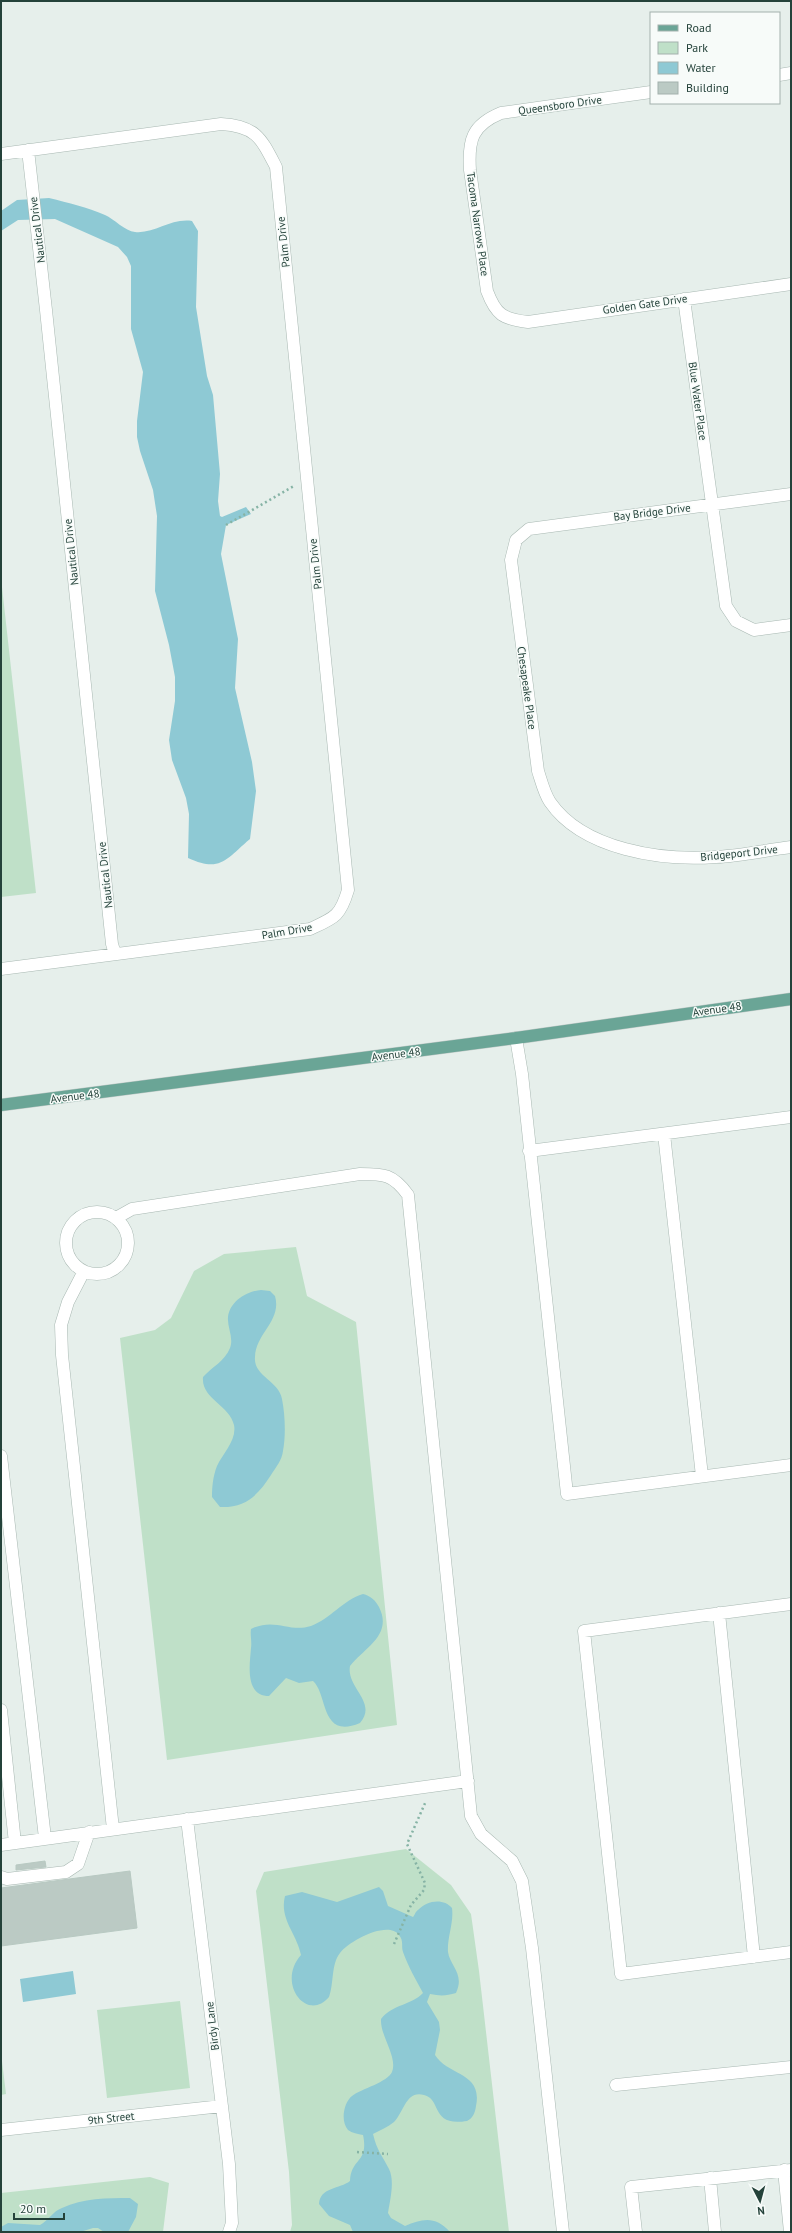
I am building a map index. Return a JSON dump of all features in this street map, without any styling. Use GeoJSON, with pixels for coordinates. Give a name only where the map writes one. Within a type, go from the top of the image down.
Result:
{"type":"FeatureCollection","features":[{"type":"Feature","properties":{"kind":"main road","name":"Avenue 48"},"geometry":{"type":"LineString","coordinates":[[1,1105],[516,1038],[791,999]]}},
{"type":"Feature","properties":{"kind":"street"},"geometry":{"type":"LineString","coordinates":[[780,75],[791,73]]}},
{"type":"Feature","properties":{"kind":"street","name":"Queensboro Drive"},"geometry":{"type":"LineString","coordinates":[[475,130],[485,120],[501,113],[650,92]]}},
{"type":"Feature","properties":{"kind":"street","name":"Palm Drive"},"geometry":{"type":"LineString","coordinates":[[1,154],[221,124],[237,125],[259,136],[276,167],[348,890],[344,904],[335,918],[310,929],[1,969]]}},
{"type":"Feature","properties":{"kind":"street","name":"Tacoma Narrows Place"},"geometry":{"type":"LineString","coordinates":[[475,130],[469,150],[470,170],[487,291],[492,304],[500,315]]}},
{"type":"Feature","properties":{"kind":"street","name":"Nautical Drive"},"geometry":{"type":"LineString","coordinates":[[28,150],[112,944],[115,954]]}},
{"type":"Feature","properties":{"kind":"street","name":"Golden Gate Drive"},"geometry":{"type":"LineString","coordinates":[[500,315],[511,320],[528,322],[791,284]]}},
{"type":"Feature","properties":{"kind":"street","name":"Blue Water Place"},"geometry":{"type":"LineString","coordinates":[[684,299],[726,606],[736,622],[754,630],[791,625]]}},
{"type":"Feature","properties":{"kind":"street","name":"Bay Bridge Drive"},"geometry":{"type":"LineString","coordinates":[[516,540],[529,529],[552,525],[791,494]]}},
{"type":"Feature","properties":{"kind":"street","name":"Chesapeake Place"},"geometry":{"type":"LineString","coordinates":[[516,540],[511,560],[512,579],[538,771],[549,801],[572,826]]}},
{"type":"Feature","properties":{"kind":"street","name":"Bridgeport Drive"},"geometry":{"type":"LineString","coordinates":[[572,826],[602,842],[675,858],[716,858],[791,847]]}},
{"type":"Feature","properties":{"kind":"street"},"geometry":{"type":"LineString","coordinates":[[516,1038],[522,1074],[529,1151],[567,1494],[791,1465]]}},
{"type":"Feature","properties":{"kind":"street"},"geometry":{"type":"LineString","coordinates":[[529,1151],[791,1117]]}},
{"type":"Feature","properties":{"kind":"street"},"geometry":{"type":"LineString","coordinates":[[664,1134],[702,1476]]}},
{"type":"Feature","properties":{"kind":"street"},"geometry":{"type":"LineString","coordinates":[[116,1218],[132,1209],[360,1174],[386,1174],[400,1183],[408,1195],[471,1816],[481,1834],[512,1862],[522,1881],[532,1948],[563,2232]]}},
{"type":"Feature","properties":{"kind":"street"},"geometry":{"type":"LineString","coordinates":[[96,1211],[107,1212],[116,1218],[128,1234],[129,1244],[126,1254],[121,1263],[108,1272],[93,1274],[84,1271],[75,1265],[69,1257],[66,1241],[70,1226],[76,1218],[86,1213],[96,1211]]}},
{"type":"Feature","properties":{"kind":"street"},"geometry":{"type":"LineString","coordinates":[[84,1271],[68,1302],[61,1325],[62,1355],[113,1829]]}},
{"type":"Feature","properties":{"kind":"street"},"geometry":{"type":"LineString","coordinates":[[1,1456],[46,1838]]}},
{"type":"Feature","properties":{"kind":"street"},"geometry":{"type":"LineString","coordinates":[[791,1604],[584,1631],[621,1974],[791,1952]]}},
{"type":"Feature","properties":{"kind":"street"},"geometry":{"type":"LineString","coordinates":[[719,1613],[754,1957]]}},
{"type":"Feature","properties":{"kind":"street"},"geometry":{"type":"LineString","coordinates":[[1,1710],[15,1843]]}},
{"type":"Feature","properties":{"kind":"street"},"geometry":{"type":"LineString","coordinates":[[1,1845],[468,1781]]}},
{"type":"Feature","properties":{"kind":"street","name":"Birdy Lane"},"geometry":{"type":"LineString","coordinates":[[187,1819],[229,2164],[232,2223],[229,2232]]}},
{"type":"Feature","properties":{"kind":"street"},"geometry":{"type":"LineString","coordinates":[[1,1877],[7,1879],[66,1872],[78,1864],[89,1832]]}},
{"type":"Feature","properties":{"kind":"street"},"geometry":{"type":"LineString","coordinates":[[616,2084],[791,2067]]}},
{"type":"Feature","properties":{"kind":"street","name":"9th Street"},"geometry":{"type":"LineString","coordinates":[[1,2130],[222,2106]]}},
{"type":"Feature","properties":{"kind":"street"},"geometry":{"type":"LineString","coordinates":[[636,2232],[631,2187],[788,2170],[790,2232]]}},
{"type":"Feature","properties":{"kind":"street"},"geometry":{"type":"LineString","coordinates":[[710,2178],[714,2232]]}},
{"type":"Feature","properties":{"kind":"path"},"geometry":{"type":"LineString","coordinates":[[226,525],[307,479]]}},
{"type":"Feature","properties":{"kind":"path"},"geometry":{"type":"LineString","coordinates":[[394,1944],[411,1905],[424,1890],[425,1883],[407,1844],[432,1786]]}},
{"type":"Feature","properties":{"kind":"path"},"geometry":{"type":"LineString","coordinates":[[357,2152],[388,2154]]}},
{"type":"Feature","properties":{"kind":"green space"},"geometry":{"type":"Polygon","coordinates":[[[1,578],[36,893],[1,897],[1,578]]]}},
{"type":"Feature","properties":{"kind":"green space"},"geometry":{"type":"Polygon","coordinates":[[[296,1247],[307,1296],[356,1322],[397,1725],[167,1760],[120,1338],[155,1330],[171,1318],[194,1271],[224,1254],[296,1247]]]}},
{"type":"Feature","properties":{"kind":"green space"},"geometry":{"type":"Polygon","coordinates":[[[406,1849],[451,1885],[471,1914],[509,2232],[290,2232],[292,2225],[289,2172],[256,1891],[264,1872],[406,1849]]]}},
{"type":"Feature","properties":{"kind":"green space"},"geometry":{"type":"Polygon","coordinates":[[[180,2001],[190,2088],[107,2098],[97,2010],[180,2001]]]}},
{"type":"Feature","properties":{"kind":"green space"},"geometry":{"type":"Polygon","coordinates":[[[1,2053],[6,2094],[1,2095],[1,2053]]]}},
{"type":"Feature","properties":{"kind":"green space"},"geometry":{"type":"Polygon","coordinates":[[[150,2177],[169,2183],[163,2232],[1,2232],[1,2193],[150,2177]]]}},
{"type":"Feature","properties":{"kind":"water"},"geometry":{"type":"Polygon","coordinates":[[[49,198],[78,205],[98,212],[135,232],[149,231],[184,221],[192,221],[198,231],[196,307],[207,376],[213,395],[220,474],[218,501],[220,516],[222,517],[246,507],[251,514],[226,525],[221,554],[238,639],[235,688],[252,762],[256,791],[250,839],[229,858],[216,864],[208,864],[188,858],[189,814],[186,798],[172,760],[169,740],[175,701],[175,677],[169,645],[155,591],[157,516],[153,490],[137,437],[137,421],[143,372],[131,329],[131,266],[127,257],[118,247],[55,219],[18,220],[1,231],[1,211],[17,200],[49,198]]]}},
{"type":"Feature","properties":{"kind":"water"},"geometry":{"type":"Polygon","coordinates":[[[261,1290],[270,1291],[275,1296],[276,1305],[272,1320],[256,1349],[255,1364],[262,1374],[280,1393],[282,1399],[285,1438],[282,1454],[271,1475],[256,1494],[244,1503],[229,1507],[220,1507],[212,1497],[214,1478],[217,1466],[232,1441],[234,1425],[227,1412],[206,1391],[203,1377],[228,1353],[231,1344],[231,1336],[228,1325],[228,1317],[232,1306],[240,1298],[250,1292],[261,1290]]]}},
{"type":"Feature","properties":{"kind":"water"},"geometry":{"type":"Polygon","coordinates":[[[363,1594],[371,1597],[379,1607],[382,1617],[382,1625],[380,1633],[375,1640],[350,1666],[352,1681],[364,1702],[365,1715],[360,1723],[347,1727],[338,1725],[332,1721],[327,1713],[318,1687],[313,1681],[299,1683],[286,1678],[269,1696],[261,1695],[256,1691],[250,1678],[251,1629],[267,1624],[296,1628],[311,1626],[318,1623],[349,1601],[363,1594]]]}},
{"type":"Feature","properties":{"kind":"water"},"geometry":{"type":"Polygon","coordinates":[[[379,1887],[383,1891],[388,1906],[413,1917],[422,1907],[431,1902],[445,1903],[452,1908],[448,1952],[458,1975],[458,1986],[456,1993],[443,1995],[430,1994],[427,2002],[439,2022],[440,2030],[435,2055],[448,2067],[470,2080],[477,2095],[474,2113],[467,2121],[455,2122],[447,2120],[438,2112],[433,2102],[429,2098],[418,2094],[409,2099],[394,2122],[373,2134],[378,2149],[391,2174],[392,2191],[388,2213],[391,2218],[405,2226],[423,2220],[434,2221],[440,2223],[450,2232],[353,2232],[350,2225],[329,2216],[319,2204],[320,2198],[327,2191],[350,2181],[353,2168],[364,2151],[363,2135],[348,2130],[344,2122],[345,2107],[349,2099],[356,2093],[390,2076],[392,2072],[393,2060],[381,2026],[381,2019],[391,2010],[419,1997],[423,1993],[402,1950],[401,1937],[394,1931],[386,1930],[369,1934],[351,1943],[345,1948],[340,1953],[335,1963],[329,1997],[320,2004],[312,2005],[304,2003],[297,1996],[293,1987],[292,1977],[294,1966],[301,1955],[284,1912],[285,1896],[302,1892],[337,1902],[379,1887]]]}},
{"type":"Feature","properties":{"kind":"water"},"geometry":{"type":"Polygon","coordinates":[[[73,1971],[76,1994],[23,2002],[20,1979],[73,1971]]]}},
{"type":"Feature","properties":{"kind":"water"},"geometry":{"type":"Polygon","coordinates":[[[130,2198],[138,2204],[136,2217],[128,2232],[104,2232],[98,2228],[93,2228],[80,2232],[1,2232],[1,2227],[8,2223],[40,2225],[59,2209],[78,2202],[87,2200],[130,2198]]]}},
{"type":"Feature","properties":{"kind":"building"},"geometry":{"type":"Polygon","coordinates":[[[45,1861],[46,1867],[16,1870],[16,1865],[45,1861]]]}},
{"type":"Feature","properties":{"kind":"building"},"geometry":{"type":"Polygon","coordinates":[[[130,1871],[137,1928],[1,1946],[1,1888],[130,1871]]]}}]}
